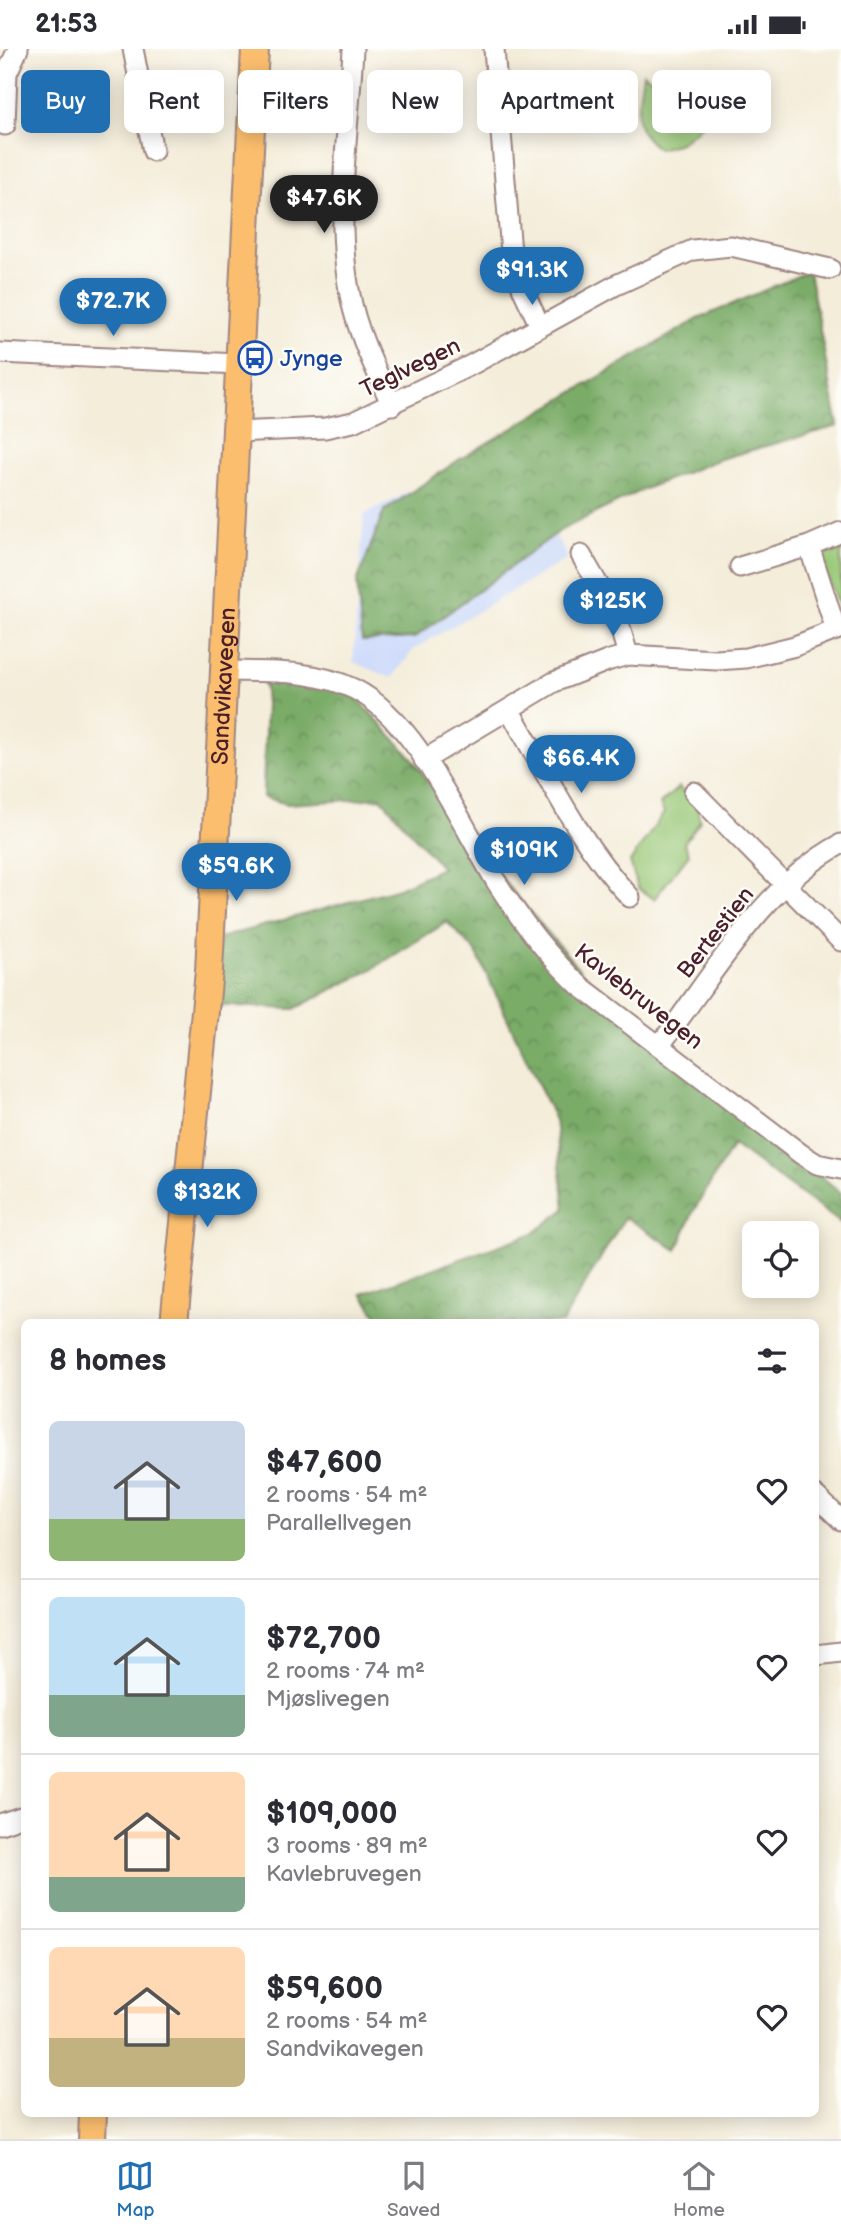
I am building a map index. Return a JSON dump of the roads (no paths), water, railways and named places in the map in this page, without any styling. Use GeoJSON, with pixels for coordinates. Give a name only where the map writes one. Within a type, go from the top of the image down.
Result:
{"type":"FeatureCollection","features":[{"type":"Feature","properties":{"kind":"main road","name":"Sandvikavegen"},"geometry":{"type":"LineString","coordinates":[[174,1319],[209,971],[255,49]]}},
{"type":"Feature","properties":{"kind":"main road"},"geometry":{"type":"LineString","coordinates":[[92,2139],[93,2117]]}},
{"type":"Feature","properties":{"kind":"street"},"geometry":{"type":"LineString","coordinates":[[5,125],[7,73],[18,49]]}},
{"type":"Feature","properties":{"kind":"street"},"geometry":{"type":"LineString","coordinates":[[133,49],[153,151]]}},
{"type":"Feature","properties":{"kind":"street"},"geometry":{"type":"LineString","coordinates":[[353,49],[345,183],[346,272],[360,330],[392,405]]}},
{"type":"Feature","properties":{"kind":"street"},"geometry":{"type":"LineString","coordinates":[[494,49],[511,252],[523,290],[540,326]]}},
{"type":"Feature","properties":{"kind":"street","name":"Teglvegen"},"geometry":{"type":"LineString","coordinates":[[236,432],[326,428],[353,422],[392,405],[615,285],[703,248],[731,246],[830,269]]}},
{"type":"Feature","properties":{"kind":"street"},"geometry":{"type":"LineString","coordinates":[[0,353],[239,364]]}},
{"type":"Feature","properties":{"kind":"street"},"geometry":{"type":"LineString","coordinates":[[740,567],[808,546],[841,532]]}},
{"type":"Feature","properties":{"kind":"street"},"geometry":{"type":"LineString","coordinates":[[424,760],[572,674],[628,655],[716,660],[747,658],[771,653],[839,629],[808,546]]}},
{"type":"Feature","properties":{"kind":"street"},"geometry":{"type":"LineString","coordinates":[[581,555],[617,617],[628,655]]}},
{"type":"Feature","properties":{"kind":"street","name":"Kavlebruvegen"},"geometry":{"type":"LineString","coordinates":[[223,671],[311,675],[355,689],[388,712],[424,760],[496,881],[543,948],[580,986],[801,1154],[817,1164],[841,1169]]}},
{"type":"Feature","properties":{"kind":"street"},"geometry":{"type":"LineString","coordinates":[[510,711],[557,794],[618,873],[630,897]]}},
{"type":"Feature","properties":{"kind":"street","name":"Bertestien"},"geometry":{"type":"LineString","coordinates":[[694,792],[841,941]]}},
{"type":"Feature","properties":{"kind":"street","name":"Bertestien"},"geometry":{"type":"LineString","coordinates":[[660,1045],[783,884],[810,861],[841,843]]}},
{"type":"Feature","properties":{"kind":"street"},"geometry":{"type":"LineString","coordinates":[[819,1499],[841,1520]]}},
{"type":"Feature","properties":{"kind":"street"},"geometry":{"type":"LineString","coordinates":[[819,1655],[841,1652]]}},
{"type":"Feature","properties":{"kind":"street"},"geometry":{"type":"LineString","coordinates":[[0,1824],[21,1817]]}},
{"type":"Feature","properties":{"kind":"place","name":"Jynge"},"geometry":{"type":"Point","coordinates":[255,358]}}]}
